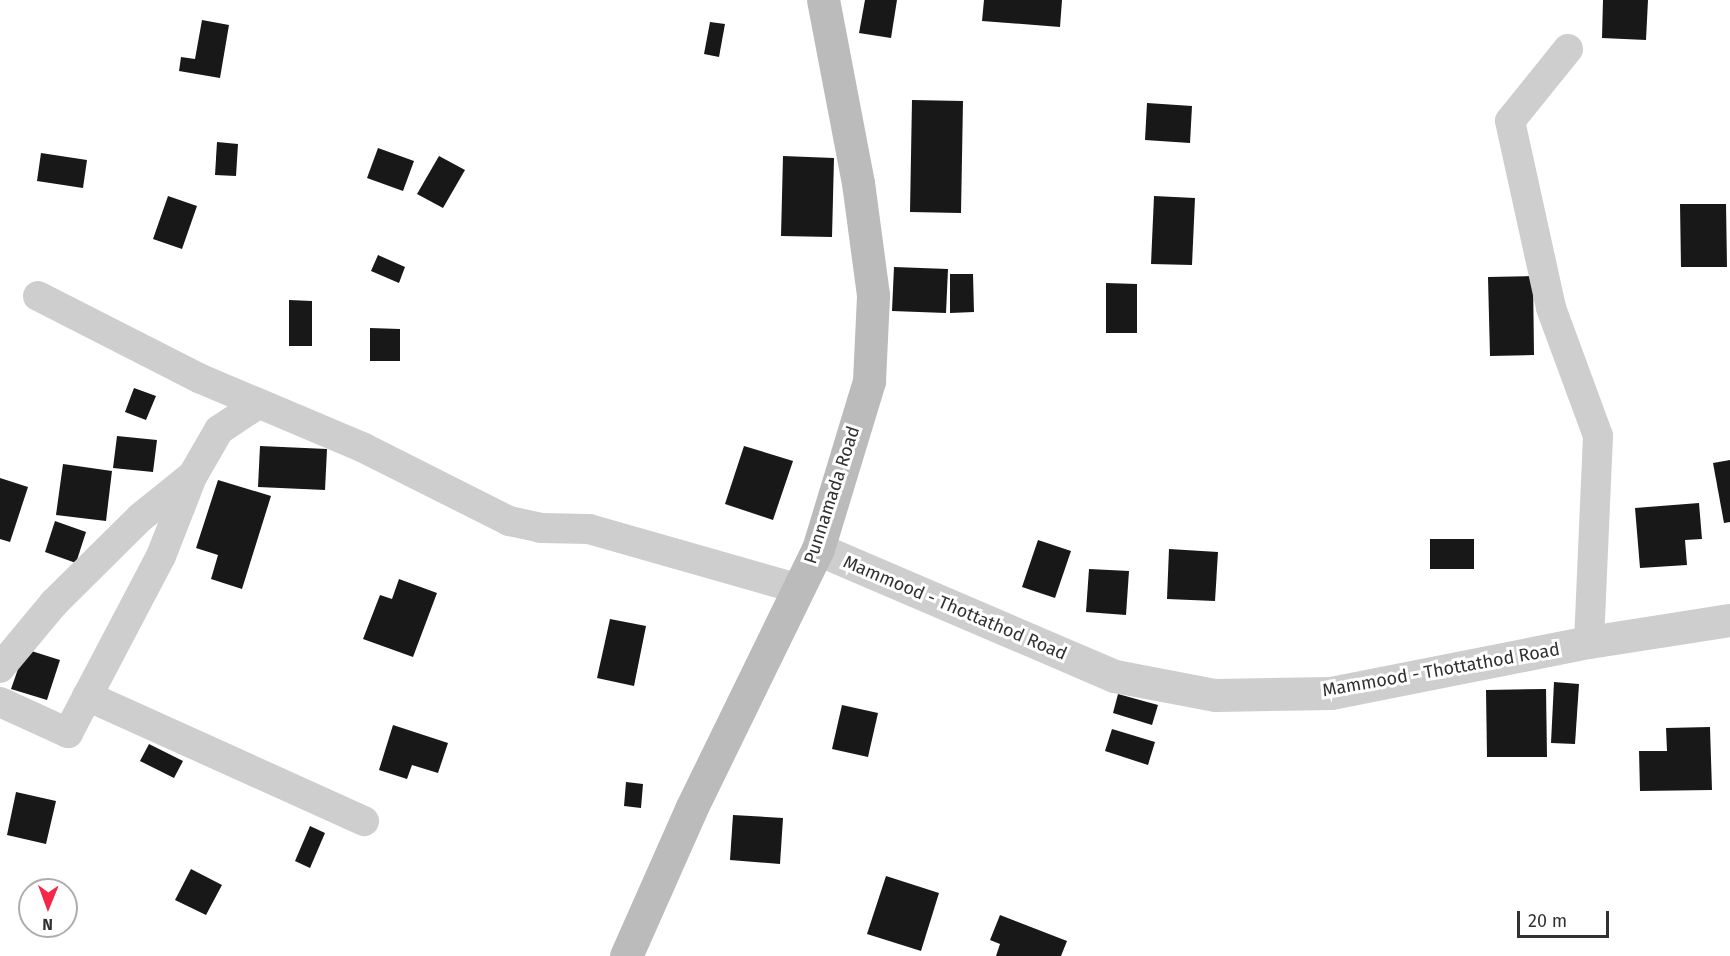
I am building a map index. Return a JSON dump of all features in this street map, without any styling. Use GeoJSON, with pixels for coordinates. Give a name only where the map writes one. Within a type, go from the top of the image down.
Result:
{"type":"FeatureCollection","features":[{"type":"Feature","properties":{"kind":"main road","name":"Punnamada Road"},"geometry":{"type":"LineString","coordinates":[[626,956],[691,809],[818,549],[868,381],[873,296],[858,183],[823,0]]}},
{"type":"Feature","properties":{"kind":"street"},"geometry":{"type":"LineString","coordinates":[[1568,49],[1510,121],[1551,308],[1598,436],[1590,642]]}},
{"type":"Feature","properties":{"kind":"street"},"geometry":{"type":"LineString","coordinates":[[38,297],[258,404],[362,447],[509,521],[529,527],[596,531],[799,589]]}},
{"type":"Feature","properties":{"kind":"street"},"geometry":{"type":"LineString","coordinates":[[0,702],[69,733],[161,556],[193,475],[219,430],[258,404]]}},
{"type":"Feature","properties":{"kind":"street"},"geometry":{"type":"LineString","coordinates":[[0,668],[54,603],[141,517],[193,475]]}},
{"type":"Feature","properties":{"kind":"street","name":"Mammood - Thottathod Road"},"geometry":{"type":"LineString","coordinates":[[818,549],[1115,676],[1215,694],[1331,693],[1590,642],[1730,620]]}},
{"type":"Feature","properties":{"kind":"street"},"geometry":{"type":"LineString","coordinates":[[87,696],[364,821]]}},
{"type":"Feature","properties":{"kind":"building"},"geometry":{"type":"Polygon","coordinates":[[[865,0],[897,0],[891,38],[859,33],[865,0]]]}},
{"type":"Feature","properties":{"kind":"building"},"geometry":{"type":"Polygon","coordinates":[[[984,0],[1062,0],[1060,27],[982,21],[984,0]]]}},
{"type":"Feature","properties":{"kind":"building"},"geometry":{"type":"Polygon","coordinates":[[[1603,0],[1648,0],[1646,40],[1602,38],[1603,0]]]}},
{"type":"Feature","properties":{"kind":"building"},"geometry":{"type":"Polygon","coordinates":[[[202,20],[229,25],[220,78],[179,71],[181,57],[195,59],[202,20]]]}},
{"type":"Feature","properties":{"kind":"building"},"geometry":{"type":"Polygon","coordinates":[[[710,22],[725,24],[719,57],[704,54],[710,22]]]}},
{"type":"Feature","properties":{"kind":"building"},"geometry":{"type":"Polygon","coordinates":[[[912,100],[963,101],[961,213],[910,212],[912,100]]]}},
{"type":"Feature","properties":{"kind":"building"},"geometry":{"type":"Polygon","coordinates":[[[1147,103],[1192,106],[1190,143],[1145,140],[1147,103]]]}},
{"type":"Feature","properties":{"kind":"building"},"geometry":{"type":"Polygon","coordinates":[[[217,142],[238,144],[236,176],[215,175],[217,142]]]}},
{"type":"Feature","properties":{"kind":"building"},"geometry":{"type":"Polygon","coordinates":[[[378,148],[414,161],[403,191],[367,178],[378,148]]]}},
{"type":"Feature","properties":{"kind":"building"},"geometry":{"type":"Polygon","coordinates":[[[41,153],[87,160],[83,188],[37,181],[41,153]]]}},
{"type":"Feature","properties":{"kind":"building"},"geometry":{"type":"Polygon","coordinates":[[[439,156],[465,170],[443,208],[417,194],[439,156]]]}},
{"type":"Feature","properties":{"kind":"building"},"geometry":{"type":"Polygon","coordinates":[[[783,156],[834,158],[832,237],[781,236],[783,156]]]}},
{"type":"Feature","properties":{"kind":"building"},"geometry":{"type":"Polygon","coordinates":[[[168,196],[197,206],[182,249],[153,239],[168,196]]]}},
{"type":"Feature","properties":{"kind":"building"},"geometry":{"type":"Polygon","coordinates":[[[1154,196],[1195,198],[1192,265],[1151,264],[1154,196]]]}},
{"type":"Feature","properties":{"kind":"building"},"geometry":{"type":"Polygon","coordinates":[[[1680,204],[1726,204],[1727,267],[1681,267],[1680,204]]]}},
{"type":"Feature","properties":{"kind":"building"},"geometry":{"type":"Polygon","coordinates":[[[378,255],[405,267],[399,283],[371,271],[378,255]]]}},
{"type":"Feature","properties":{"kind":"building"},"geometry":{"type":"Polygon","coordinates":[[[894,267],[948,269],[946,313],[892,311],[894,267]]]}},
{"type":"Feature","properties":{"kind":"building"},"geometry":{"type":"Polygon","coordinates":[[[950,274],[973,274],[974,312],[950,313],[950,274]]]}},
{"type":"Feature","properties":{"kind":"building"},"geometry":{"type":"Polygon","coordinates":[[[1533,276],[1534,355],[1490,356],[1488,277],[1533,276]]]}},
{"type":"Feature","properties":{"kind":"building"},"geometry":{"type":"Polygon","coordinates":[[[1106,283],[1137,284],[1137,333],[1106,333],[1106,283]]]}},
{"type":"Feature","properties":{"kind":"building"},"geometry":{"type":"Polygon","coordinates":[[[289,300],[312,301],[312,346],[289,346],[289,300]]]}},
{"type":"Feature","properties":{"kind":"building"},"geometry":{"type":"Polygon","coordinates":[[[370,328],[400,329],[400,361],[370,361],[370,328]]]}},
{"type":"Feature","properties":{"kind":"building"},"geometry":{"type":"Polygon","coordinates":[[[134,388],[156,396],[146,420],[125,412],[134,388]]]}},
{"type":"Feature","properties":{"kind":"building"},"geometry":{"type":"Polygon","coordinates":[[[117,436],[157,440],[153,472],[113,468],[117,436]]]}},
{"type":"Feature","properties":{"kind":"building"},"geometry":{"type":"Polygon","coordinates":[[[260,446],[327,449],[325,490],[258,487],[260,446]]]}},
{"type":"Feature","properties":{"kind":"building"},"geometry":{"type":"Polygon","coordinates":[[[744,446],[793,461],[773,520],[725,504],[744,446]]]}},
{"type":"Feature","properties":{"kind":"building"},"geometry":{"type":"Polygon","coordinates":[[[1730,460],[1730,522],[1724,523],[1713,463],[1730,460]]]}},
{"type":"Feature","properties":{"kind":"building"},"geometry":{"type":"Polygon","coordinates":[[[63,464],[112,471],[106,521],[56,515],[63,464]]]}},
{"type":"Feature","properties":{"kind":"building"},"geometry":{"type":"Polygon","coordinates":[[[0,478],[28,487],[10,542],[0,539],[0,478]]]}},
{"type":"Feature","properties":{"kind":"building"},"geometry":{"type":"Polygon","coordinates":[[[218,480],[271,496],[242,589],[211,579],[218,555],[196,548],[218,480]]]}},
{"type":"Feature","properties":{"kind":"building"},"geometry":{"type":"Polygon","coordinates":[[[1699,503],[1702,539],[1685,540],[1687,565],[1640,568],[1635,508],[1699,503]]]}},
{"type":"Feature","properties":{"kind":"building"},"geometry":{"type":"Polygon","coordinates":[[[55,521],[86,532],[76,563],[45,552],[55,521]]]}},
{"type":"Feature","properties":{"kind":"building"},"geometry":{"type":"Polygon","coordinates":[[[1430,539],[1474,539],[1474,569],[1430,569],[1430,539]]]}},
{"type":"Feature","properties":{"kind":"building"},"geometry":{"type":"Polygon","coordinates":[[[1038,540],[1071,551],[1055,598],[1022,587],[1038,540]]]}},
{"type":"Feature","properties":{"kind":"building"},"geometry":{"type":"Polygon","coordinates":[[[1169,549],[1218,552],[1215,601],[1167,599],[1169,549]]]}},
{"type":"Feature","properties":{"kind":"building"},"geometry":{"type":"Polygon","coordinates":[[[1089,569],[1129,571],[1126,615],[1086,612],[1089,569]]]}},
{"type":"Feature","properties":{"kind":"building"},"geometry":{"type":"Polygon","coordinates":[[[399,579],[437,593],[413,657],[363,639],[380,595],[392,599],[399,579]]]}},
{"type":"Feature","properties":{"kind":"building"},"geometry":{"type":"Polygon","coordinates":[[[610,619],[646,626],[634,686],[597,678],[610,619]]]}},
{"type":"Feature","properties":{"kind":"building"},"geometry":{"type":"Polygon","coordinates":[[[25,649],[60,660],[47,700],[11,689],[25,649]]]}},
{"type":"Feature","properties":{"kind":"building"},"geometry":{"type":"Polygon","coordinates":[[[1554,682],[1579,684],[1575,744],[1551,743],[1554,682]]]}},
{"type":"Feature","properties":{"kind":"building"},"geometry":{"type":"Polygon","coordinates":[[[1546,689],[1547,757],[1487,757],[1486,690],[1546,689]]]}},
{"type":"Feature","properties":{"kind":"building"},"geometry":{"type":"Polygon","coordinates":[[[1118,694],[1158,705],[1152,725],[1113,713],[1118,694]]]}},
{"type":"Feature","properties":{"kind":"building"},"geometry":{"type":"Polygon","coordinates":[[[842,705],[878,713],[868,757],[832,749],[842,705]]]}},
{"type":"Feature","properties":{"kind":"building"},"geometry":{"type":"Polygon","coordinates":[[[393,725],[448,743],[438,773],[412,765],[407,779],[379,770],[393,725]]]}},
{"type":"Feature","properties":{"kind":"building"},"geometry":{"type":"Polygon","coordinates":[[[1710,727],[1712,790],[1640,791],[1639,751],[1667,751],[1666,728],[1710,727]]]}},
{"type":"Feature","properties":{"kind":"building"},"geometry":{"type":"Polygon","coordinates":[[[1112,729],[1155,742],[1148,765],[1105,751],[1112,729]]]}},
{"type":"Feature","properties":{"kind":"building"},"geometry":{"type":"Polygon","coordinates":[[[149,744],[183,761],[174,778],[140,761],[149,744]]]}},
{"type":"Feature","properties":{"kind":"building"},"geometry":{"type":"Polygon","coordinates":[[[626,782],[643,784],[641,808],[624,806],[626,782]]]}},
{"type":"Feature","properties":{"kind":"building"},"geometry":{"type":"Polygon","coordinates":[[[16,792],[56,801],[46,844],[7,835],[16,792]]]}},
{"type":"Feature","properties":{"kind":"building"},"geometry":{"type":"Polygon","coordinates":[[[733,815],[783,818],[780,864],[730,860],[733,815]]]}},
{"type":"Feature","properties":{"kind":"building"},"geometry":{"type":"Polygon","coordinates":[[[310,826],[325,833],[310,868],[295,861],[310,826]]]}},
{"type":"Feature","properties":{"kind":"building"},"geometry":{"type":"Polygon","coordinates":[[[191,869],[222,885],[206,915],[175,900],[191,869]]]}},
{"type":"Feature","properties":{"kind":"building"},"geometry":{"type":"Polygon","coordinates":[[[886,876],[939,893],[921,951],[867,934],[886,876]]]}},
{"type":"Feature","properties":{"kind":"building"},"geometry":{"type":"Polygon","coordinates":[[[1000,915],[1067,941],[1061,956],[996,956],[1000,944],[990,940],[1000,915]]]}}]}
